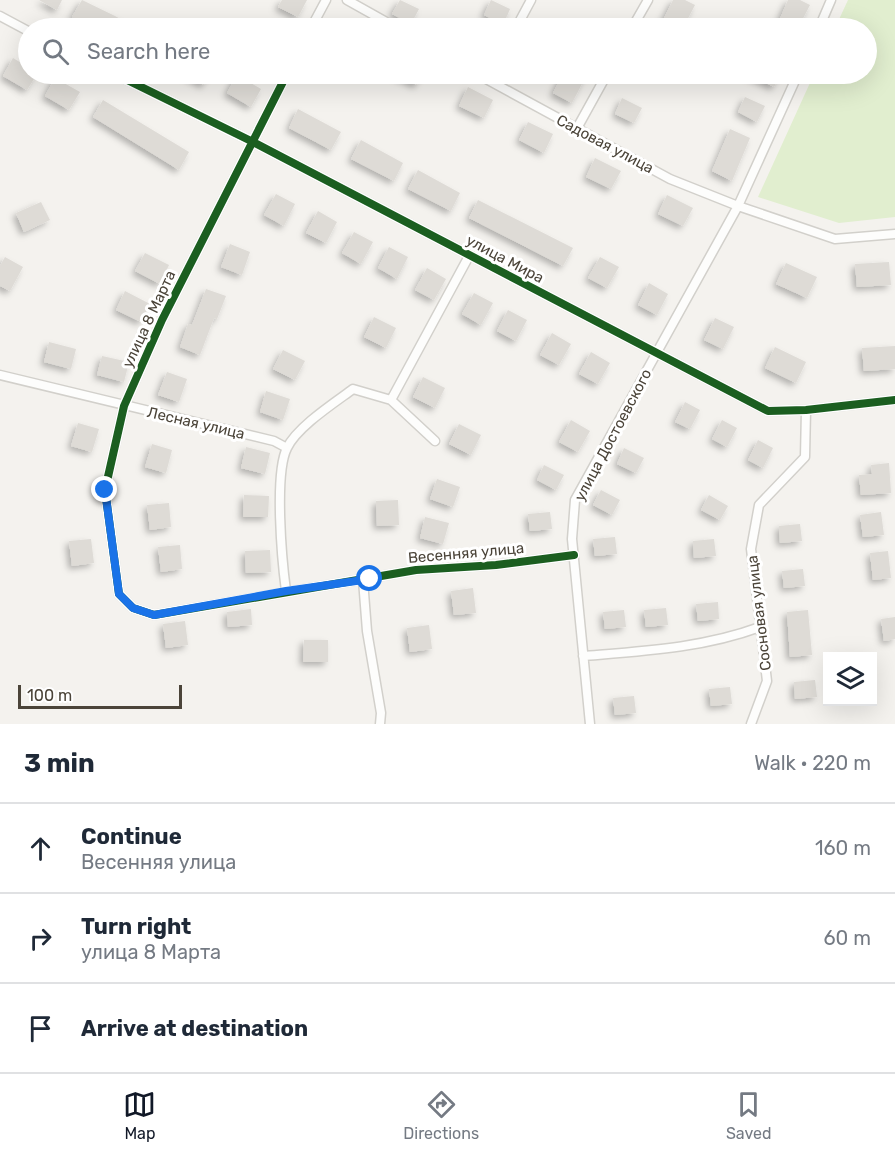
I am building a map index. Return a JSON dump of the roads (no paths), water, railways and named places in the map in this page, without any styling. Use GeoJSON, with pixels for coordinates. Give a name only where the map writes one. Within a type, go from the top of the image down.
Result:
{"type":"FeatureCollection","features":[{"type":"Feature","properties":{"kind":"street"},"geometry":{"type":"LineString","coordinates":[[316,18],[326,0]]}},
{"type":"Feature","properties":{"kind":"street"},"geometry":{"type":"LineString","coordinates":[[346,0],[379,18]]}},
{"type":"Feature","properties":{"kind":"street"},"geometry":{"type":"LineString","coordinates":[[521,18],[531,0]]}},
{"type":"Feature","properties":{"kind":"street"},"geometry":{"type":"LineString","coordinates":[[638,18],[648,0]]}},
{"type":"Feature","properties":{"kind":"street"},"geometry":{"type":"LineString","coordinates":[[823,18],[831,0]]}},
{"type":"Feature","properties":{"kind":"street"},"geometry":{"type":"LineString","coordinates":[[0,16],[18,26]]}},
{"type":"Feature","properties":{"kind":"street","name":"улица Мира"},"geometry":{"type":"LineString","coordinates":[[135,84],[251,141],[768,411],[806,410],[895,400]]}},
{"type":"Feature","properties":{"kind":"street","name":"улица 8 Марта"},"geometry":{"type":"LineString","coordinates":[[119,594],[105,490],[124,406],[162,320],[282,84]]}},
{"type":"Feature","properties":{"kind":"street","name":"Садовая улица"},"geometry":{"type":"LineString","coordinates":[[502,84],[576,130],[670,179],[738,206],[835,239],[895,234]]}},
{"type":"Feature","properties":{"kind":"street"},"geometry":{"type":"LineString","coordinates":[[576,130],[601,84]]}},
{"type":"Feature","properties":{"kind":"street","name":"улица Достоевского"},"geometry":{"type":"LineString","coordinates":[[590,724],[574,555],[575,500],[738,206],[793,84]]}},
{"type":"Feature","properties":{"kind":"street"},"geometry":{"type":"LineString","coordinates":[[391,400],[469,256]]}},
{"type":"Feature","properties":{"kind":"street","name":"Лесная улица"},"geometry":{"type":"LineString","coordinates":[[0,375],[274,441],[287,448]]}},
{"type":"Feature","properties":{"kind":"street"},"geometry":{"type":"LineString","coordinates":[[286,591],[281,551],[281,485],[287,448],[316,416],[353,390],[391,400],[435,441]]}},
{"type":"Feature","properties":{"kind":"street","name":"Сосновая улица"},"geometry":{"type":"LineString","coordinates":[[751,724],[767,681],[750,549],[759,505],[805,457],[806,410]]}},
{"type":"Feature","properties":{"kind":"street","name":"Весенняя улица"},"geometry":{"type":"LineString","coordinates":[[119,594],[133,608],[154,615],[416,570],[496,565],[574,555]]}},
{"type":"Feature","properties":{"kind":"street"},"geometry":{"type":"LineString","coordinates":[[363,580],[366,631],[381,713],[380,724]]}},
{"type":"Feature","properties":{"kind":"street"},"geometry":{"type":"LineString","coordinates":[[583,656],[726,640],[760,627]]}}]}
